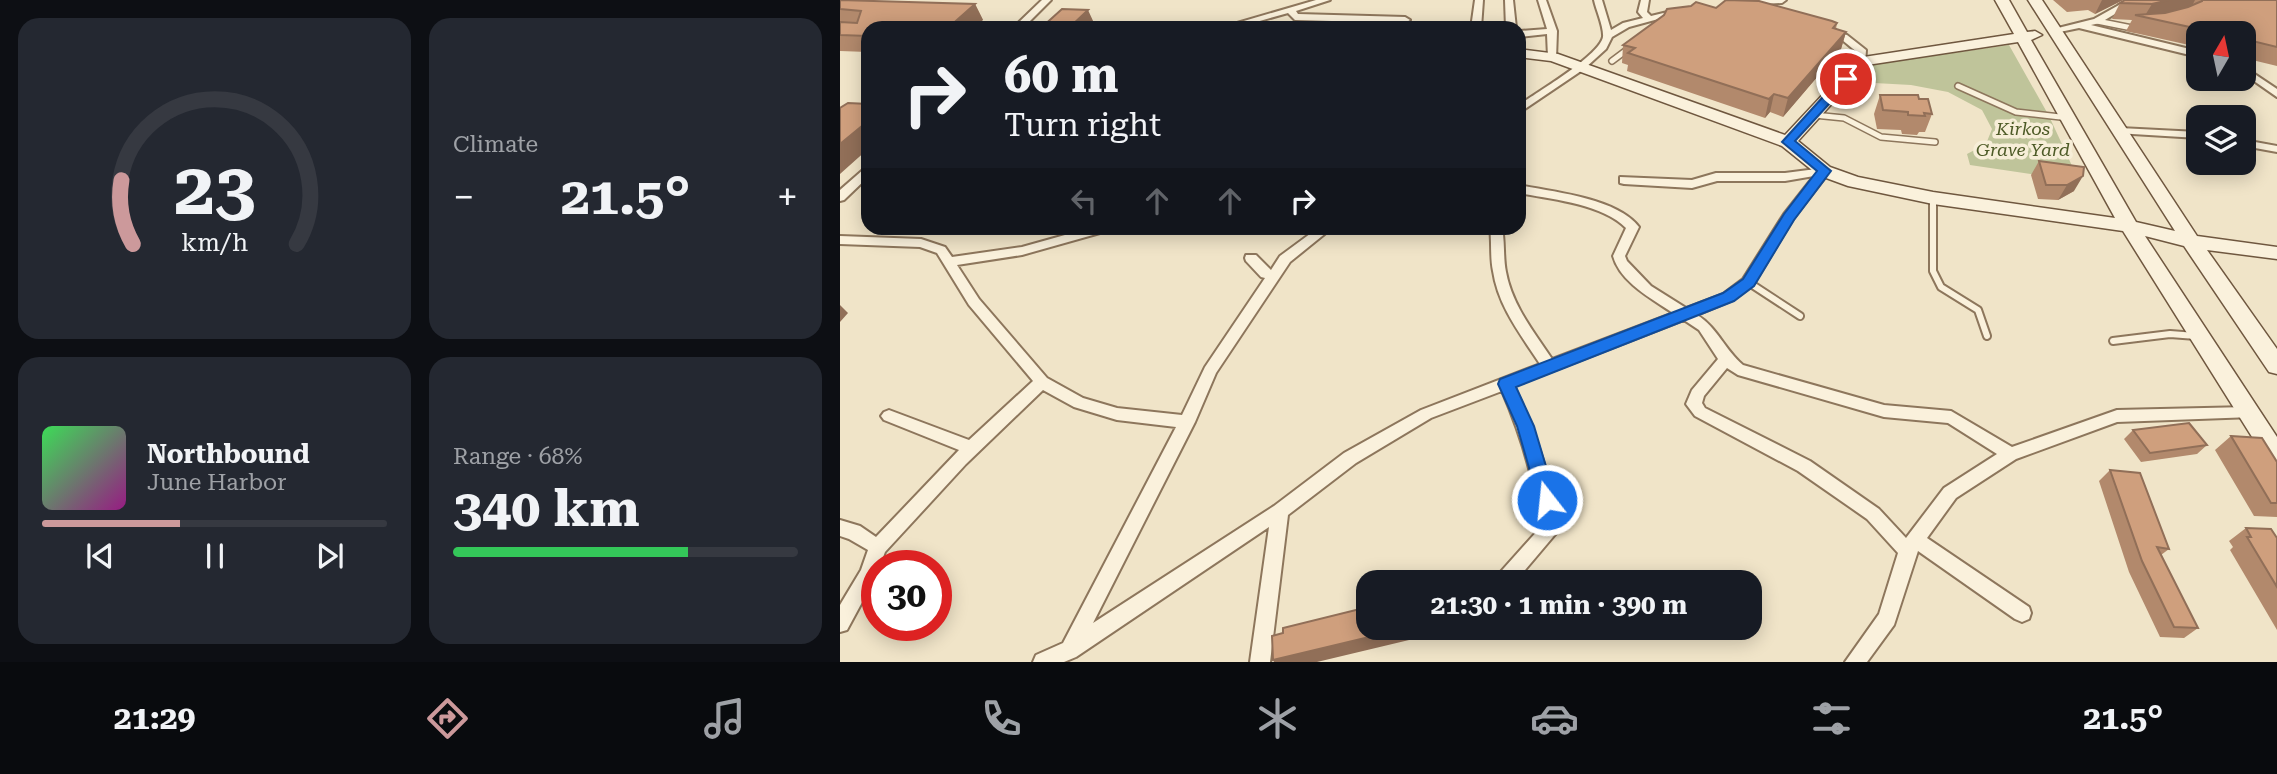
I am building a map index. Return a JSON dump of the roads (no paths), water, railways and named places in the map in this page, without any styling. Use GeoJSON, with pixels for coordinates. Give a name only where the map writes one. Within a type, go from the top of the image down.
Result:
{"type":"FeatureCollection","features":[{"type":"Feature","properties":{"kind":"main road"},"geometry":{"type":"LineString","coordinates":[[2002,0],[2129,226],[2277,457]]}},
{"type":"Feature","properties":{"kind":"main road"},"geometry":{"type":"LineString","coordinates":[[2035,0],[2191,241],[2277,366]]}},
{"type":"Feature","properties":{"kind":"main road"},"geometry":{"type":"LineString","coordinates":[[1788,142],[1862,61],[2025,38],[2055,30]]}},
{"type":"Feature","properties":{"kind":"main road"},"geometry":{"type":"LineString","coordinates":[[1526,54],[1553,57],[1788,142],[1824,171],[1879,189],[2129,226],[2191,241],[2277,253]]}},
{"type":"Feature","properties":{"kind":"street"},"geometry":{"type":"LineString","coordinates":[[1025,21],[1047,0]]}},
{"type":"Feature","properties":{"kind":"street"},"geometry":{"type":"LineString","coordinates":[[1477,21],[1479,0]]}},
{"type":"Feature","properties":{"kind":"street"},"geometry":{"type":"LineString","coordinates":[[1509,0],[1510,21]]}},
{"type":"Feature","properties":{"kind":"street"},"geometry":{"type":"LineString","coordinates":[[1542,0],[1552,31],[1553,57]]}},
{"type":"Feature","properties":{"kind":"street"},"geometry":{"type":"LineString","coordinates":[[1598,0],[1608,36]]}},
{"type":"Feature","properties":{"kind":"street"},"geometry":{"type":"LineString","coordinates":[[1645,0],[1642,12],[1649,19]]}},
{"type":"Feature","properties":{"kind":"street"},"geometry":{"type":"LineString","coordinates":[[1742,10],[1757,4],[1782,0]]}},
{"type":"Feature","properties":{"kind":"street"},"geometry":{"type":"LineString","coordinates":[[2055,30],[2097,21],[2134,0]]}},
{"type":"Feature","properties":{"kind":"street"},"geometry":{"type":"LineString","coordinates":[[1251,21],[1318,1]]}},
{"type":"Feature","properties":{"kind":"street"},"geometry":{"type":"LineString","coordinates":[[1757,4],[1766,14]]}},
{"type":"Feature","properties":{"kind":"street"},"geometry":{"type":"LineString","coordinates":[[1291,10],[1295,18],[1405,20]]}},
{"type":"Feature","properties":{"kind":"street"},"geometry":{"type":"LineString","coordinates":[[1526,105],[1581,67],[1603,47],[1608,36],[1626,25],[1696,10]]}},
{"type":"Feature","properties":{"kind":"street"},"geometry":{"type":"LineString","coordinates":[[2079,24],[2186,51]]}},
{"type":"Feature","properties":{"kind":"street"},"geometry":{"type":"LineString","coordinates":[[1813,27],[1844,37],[1863,52],[1862,61]]}},
{"type":"Feature","properties":{"kind":"street"},"geometry":{"type":"LineString","coordinates":[[1526,33],[1552,31]]}},
{"type":"Feature","properties":{"kind":"street"},"geometry":{"type":"LineString","coordinates":[[2256,79],[2277,94]]}},
{"type":"Feature","properties":{"kind":"street"},"geometry":{"type":"LineString","coordinates":[[2120,131],[2186,134]]}},
{"type":"Feature","properties":{"kind":"street"},"geometry":{"type":"LineString","coordinates":[[2256,145],[2277,149]]}},
{"type":"Feature","properties":{"kind":"street"},"geometry":{"type":"LineString","coordinates":[[1624,180],[1692,184],[1716,177],[1786,177],[1824,171]]}},
{"type":"Feature","properties":{"kind":"street"},"geometry":{"type":"LineString","coordinates":[[1043,662],[1066,656],[1280,511],[1361,451],[1426,414],[1728,297],[1748,282],[1788,217],[1824,171]]}},
{"type":"Feature","properties":{"kind":"street"},"geometry":{"type":"LineString","coordinates":[[840,197],[861,178]]}},
{"type":"Feature","properties":{"kind":"street"},"geometry":{"type":"LineString","coordinates":[[1526,190],[1562,197],[1612,212],[1631,222],[1633,227],[1619,256],[1621,262],[1646,289],[1704,326],[1726,359],[1738,369],[1884,411],[1951,417],[2010,454]]}},
{"type":"Feature","properties":{"kind":"street"},"geometry":{"type":"LineString","coordinates":[[949,262],[1022,251],[1078,235]]}},
{"type":"Feature","properties":{"kind":"street"},"geometry":{"type":"LineString","coordinates":[[1066,656],[1187,422],[1210,371],[1285,258],[1316,235]]}},
{"type":"Feature","properties":{"kind":"street"},"geometry":{"type":"LineString","coordinates":[[1497,235],[1496,260],[1505,295],[1549,367]]}},
{"type":"Feature","properties":{"kind":"street"},"geometry":{"type":"LineString","coordinates":[[840,240],[921,243],[941,250],[974,302],[1042,382],[1079,403],[1117,414],[1187,422]]}},
{"type":"Feature","properties":{"kind":"street"},"geometry":{"type":"LineString","coordinates":[[1251,258],[1266,274],[1274,275]]}},
{"type":"Feature","properties":{"kind":"street"},"geometry":{"type":"LineString","coordinates":[[1726,359],[1697,394],[1694,404],[1700,412],[1804,466],[1911,545],[2022,613]]}},
{"type":"Feature","properties":{"kind":"street"},"geometry":{"type":"LineString","coordinates":[[840,623],[868,573],[878,547],[972,447],[1042,382]]}},
{"type":"Feature","properties":{"kind":"street"},"geometry":{"type":"LineString","coordinates":[[1506,384],[1526,426],[1547,500],[1549,531],[1514,570]]}},
{"type":"Feature","properties":{"kind":"street"},"geometry":{"type":"LineString","coordinates":[[1856,662],[1887,619],[1911,545],[1950,494],[2010,454],[2117,416],[2248,413]]}},
{"type":"Feature","properties":{"kind":"street"},"geometry":{"type":"LineString","coordinates":[[889,416],[972,447]]}},
{"type":"Feature","properties":{"kind":"street"},"geometry":{"type":"LineString","coordinates":[[1260,662],[1280,511]]}},
{"type":"Feature","properties":{"kind":"street"},"geometry":{"type":"LineString","coordinates":[[840,528],[854,532],[878,547]]}},
{"type":"Feature","properties":{"kind":"lane"},"geometry":{"type":"LineString","coordinates":[[1649,19],[1656,23],[1658,28]]}},
{"type":"Feature","properties":{"kind":"lane"},"geometry":{"type":"LineString","coordinates":[[2097,21],[2117,27],[2139,29]]}},
{"type":"Feature","properties":{"kind":"lane"},"geometry":{"type":"LineString","coordinates":[[1612,61],[1636,44]]}},
{"type":"Feature","properties":{"kind":"lane"},"geometry":{"type":"LineString","coordinates":[[1958,86],[2016,112],[2070,118]]}},
{"type":"Feature","properties":{"kind":"lane"},"geometry":{"type":"LineString","coordinates":[[1813,114],[1844,118],[1862,130],[1881,137],[1935,142]]}},
{"type":"Feature","properties":{"kind":"lane"},"geometry":{"type":"LineString","coordinates":[[1933,198],[1933,271],[1941,287],[1978,310],[1986,336]]}},
{"type":"Feature","properties":{"kind":"lane"},"geometry":{"type":"LineString","coordinates":[[1748,282],[1800,316]]}},
{"type":"Feature","properties":{"kind":"lane"},"geometry":{"type":"LineString","coordinates":[[2113,341],[2170,334],[2202,337]]}},
{"type":"Feature","properties":{"kind":"park label","name":"Kirkos Grave Yard"},"geometry":{"type":"Point","coordinates":[2023,138]}}]}
